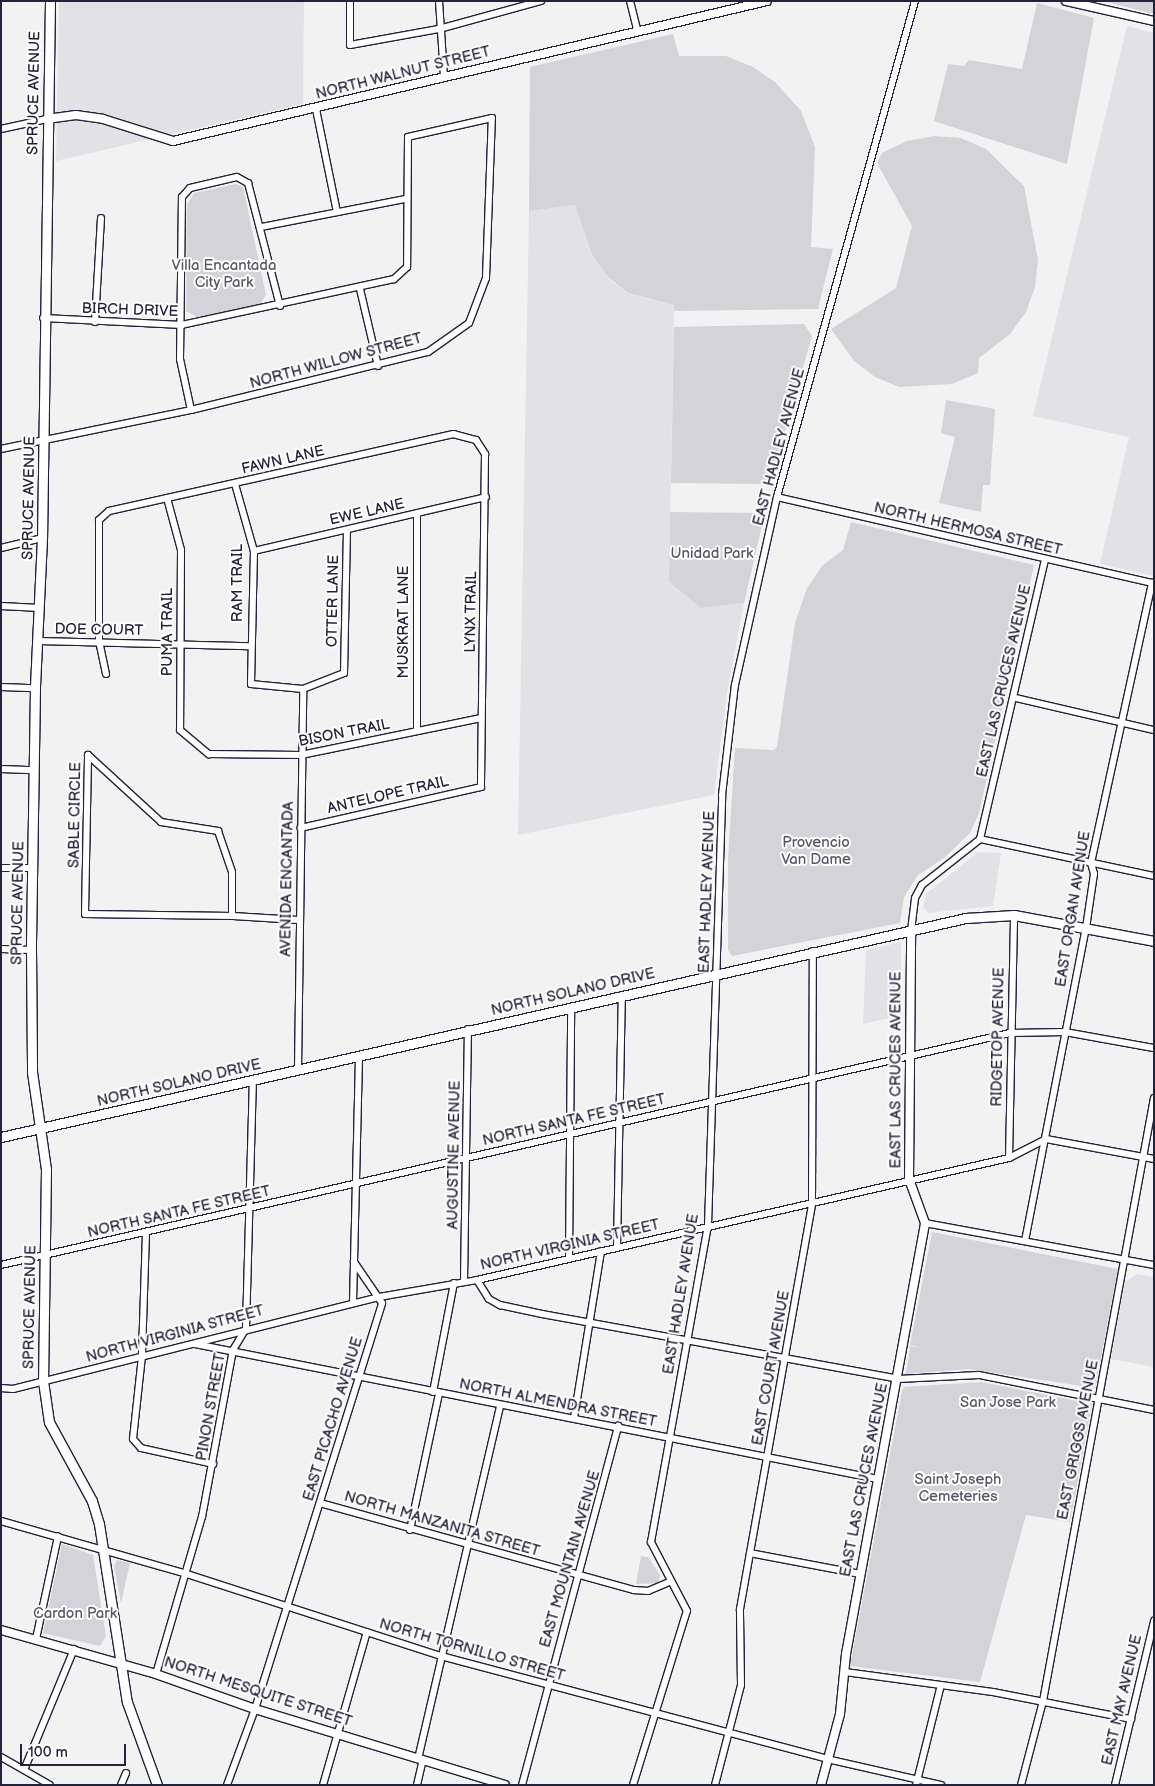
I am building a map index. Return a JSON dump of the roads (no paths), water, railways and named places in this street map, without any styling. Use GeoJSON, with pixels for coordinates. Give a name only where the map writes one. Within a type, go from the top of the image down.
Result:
{"type":"FeatureCollection","features":[{"type":"Feature","properties":{"kind":"main road","name":"SPRUCE AVENUE"},"geometry":{"type":"LineString","coordinates":[[50,1],[43,318],[44,442],[40,608],[35,688],[31,950],[32,1072],[46,1170],[43,1381],[49,1422],[92,1501],[102,1548],[127,1702],[157,1785]]}},
{"type":"Feature","properties":{"kind":"main road","name":"NORTH SOLANO DRIVE"},"geometry":{"type":"LineString","coordinates":[[1,1137],[253,1081],[468,1029],[571,1008],[812,951],[966,918],[1014,915],[1154,941]]}},
{"type":"Feature","properties":{"kind":"street"},"geometry":{"type":"LineString","coordinates":[[350,1],[350,45],[439,28],[538,2]]}},
{"type":"Feature","properties":{"kind":"street"},"geometry":{"type":"LineString","coordinates":[[439,1],[439,28],[444,76]]}},
{"type":"Feature","properties":{"kind":"street"},"geometry":{"type":"LineString","coordinates":[[630,1],[638,32]]}},
{"type":"Feature","properties":{"kind":"street","name":"NORTH WALNUT STREET"},"geometry":{"type":"LineString","coordinates":[[48,119],[76,115],[103,119],[173,141],[316,109],[444,76],[766,1]]}},
{"type":"Feature","properties":{"kind":"street","name":"EAST HADLEY AVENUE"},"geometry":{"type":"LineString","coordinates":[[633,1785],[687,1611],[651,1542],[708,1225],[722,796],[735,685],[777,497],[915,1]]}},
{"type":"Feature","properties":{"kind":"street"},"geometry":{"type":"LineString","coordinates":[[1066,1],[1154,21]]}},
{"type":"Feature","properties":{"kind":"street"},"geometry":{"type":"LineString","coordinates":[[316,109],[337,212]]}},
{"type":"Feature","properties":{"kind":"street","name":"NORTH WILLOW STREET"},"geometry":{"type":"LineString","coordinates":[[1,449],[44,442],[190,410],[378,366],[428,352],[469,323],[486,278],[492,118],[408,138]]}},
{"type":"Feature","properties":{"kind":"street"},"geometry":{"type":"LineString","coordinates":[[1,129],[48,119]]}},
{"type":"Feature","properties":{"kind":"street","name":"BIRCH DRIVE"},"geometry":{"type":"LineString","coordinates":[[43,318],[182,326],[360,290],[394,280],[407,267],[405,199],[408,138]]}},
{"type":"Feature","properties":{"kind":"street"},"geometry":{"type":"LineString","coordinates":[[190,410],[180,358],[182,326],[182,197],[190,188],[237,177],[248,183],[261,227],[280,306]]}},
{"type":"Feature","properties":{"kind":"street"},"geometry":{"type":"LineString","coordinates":[[261,227],[405,199]]}},
{"type":"Feature","properties":{"kind":"street"},"geometry":{"type":"LineString","coordinates":[[95,322],[101,218]]}},
{"type":"Feature","properties":{"kind":"street"},"geometry":{"type":"LineString","coordinates":[[360,290],[378,366]]}},
{"type":"Feature","properties":{"kind":"street","name":"FAWN LANE"},"geometry":{"type":"LineString","coordinates":[[99,642],[99,520],[109,511],[453,434],[476,440]]}},
{"type":"Feature","properties":{"kind":"street","name":"LYNX TRAIL"},"geometry":{"type":"LineString","coordinates":[[476,440],[485,454],[486,497],[481,787]]}},
{"type":"Feature","properties":{"kind":"street","name":"RAM TRAIL"},"geometry":{"type":"LineString","coordinates":[[235,484],[254,550],[250,646],[251,684],[303,689]]}},
{"type":"Feature","properties":{"kind":"street","name":"EWE LANE"},"geometry":{"type":"LineString","coordinates":[[254,550],[486,497]]}},
{"type":"Feature","properties":{"kind":"street","name":"NORTH HERMOSA STREET"},"geometry":{"type":"LineString","coordinates":[[777,497],[1045,560],[1153,583]]}},
{"type":"Feature","properties":{"kind":"street","name":"PUMA TRAIL"},"geometry":{"type":"LineString","coordinates":[[167,498],[181,550],[180,730],[209,754]]}},
{"type":"Feature","properties":{"kind":"street","name":"MUSKRAT LANE"},"geometry":{"type":"LineString","coordinates":[[417,514],[417,732]]}},
{"type":"Feature","properties":{"kind":"street","name":"OTTER LANE"},"geometry":{"type":"LineString","coordinates":[[303,689],[344,673],[347,530]]}},
{"type":"Feature","properties":{"kind":"street"},"geometry":{"type":"LineString","coordinates":[[1,548],[42,538]]}},
{"type":"Feature","properties":{"kind":"street","name":"EAST LAS CRUCES AVENUE"},"geometry":{"type":"LineString","coordinates":[[821,1785],[840,1714],[860,1574],[898,1379],[925,1223],[909,1179],[908,1054],[911,931],[915,898],[922,886],[980,839],[1016,698],[1045,560]]}},
{"type":"Feature","properties":{"kind":"street","name":"EAST ORGAN AVENUE"},"geometry":{"type":"LineString","coordinates":[[1025,1241],[1086,928],[1094,874],[1091,862],[1153,583]]}},
{"type":"Feature","properties":{"kind":"street"},"geometry":{"type":"LineString","coordinates":[[1,606],[40,608]]}},
{"type":"Feature","properties":{"kind":"street","name":"DOE COURT"},"geometry":{"type":"LineString","coordinates":[[38,641],[250,646]]}},
{"type":"Feature","properties":{"kind":"street"},"geometry":{"type":"LineString","coordinates":[[99,642],[106,674]]}},
{"type":"Feature","properties":{"kind":"street"},"geometry":{"type":"LineString","coordinates":[[1,687],[35,688]]}},
{"type":"Feature","properties":{"kind":"street","name":"AVENIDA ENCANTADA"},"geometry":{"type":"LineString","coordinates":[[298,1069],[303,689]]}},
{"type":"Feature","properties":{"kind":"street"},"geometry":{"type":"LineString","coordinates":[[1016,698],[1154,730]]}},
{"type":"Feature","properties":{"kind":"street","name":"BISON TRAIL"},"geometry":{"type":"LineString","coordinates":[[209,754],[301,755],[481,718]]}},
{"type":"Feature","properties":{"kind":"street","name":"SABLE CIRCLE"},"geometry":{"type":"LineString","coordinates":[[232,916],[232,872],[218,832],[161,822],[88,755],[85,914],[232,916],[299,920]]}},
{"type":"Feature","properties":{"kind":"street"},"geometry":{"type":"LineString","coordinates":[[1,769],[34,770]]}},
{"type":"Feature","properties":{"kind":"street","name":"ANTELOPE TRAIL"},"geometry":{"type":"LineString","coordinates":[[301,828],[481,787]]}},
{"type":"Feature","properties":{"kind":"street"},"geometry":{"type":"LineString","coordinates":[[980,839],[1154,876]]}},
{"type":"Feature","properties":{"kind":"street"},"geometry":{"type":"LineString","coordinates":[[1,868],[32,868]]}},
{"type":"Feature","properties":{"kind":"street","name":"RIDGETOP AVENUE"},"geometry":{"type":"LineString","coordinates":[[1009,1158],[1010,1033],[1014,915]]}},
{"type":"Feature","properties":{"kind":"street"},"geometry":{"type":"LineString","coordinates":[[1,949],[31,950]]}},
{"type":"Feature","properties":{"kind":"street","name":"EAST COURT AVENUE"},"geometry":{"type":"LineString","coordinates":[[715,1785],[744,1670],[740,1609],[812,1203],[812,951]]}},
{"type":"Feature","properties":{"kind":"street"},"geometry":{"type":"LineString","coordinates":[[617,1247],[622,995]]}},
{"type":"Feature","properties":{"kind":"street"},"geometry":{"type":"LineString","coordinates":[[569,1259],[571,1008]]}},
{"type":"Feature","properties":{"kind":"street","name":"AUGUSTINE AVENUE"},"geometry":{"type":"LineString","coordinates":[[464,1281],[468,1156],[468,1029]]}},
{"type":"Feature","properties":{"kind":"street","name":"NORTH SANTA FE STREET"},"geometry":{"type":"LineString","coordinates":[[1,1266],[618,1121],[712,1103],[812,1080],[908,1054],[1010,1033],[1065,1032],[1154,1048]]}},
{"type":"Feature","properties":{"kind":"street"},"geometry":{"type":"LineString","coordinates":[[353,1303],[359,1055]]}},
{"type":"Feature","properties":{"kind":"street","name":"PINON STREET"},"geometry":{"type":"LineString","coordinates":[[156,1674],[187,1574],[213,1464],[233,1350],[246,1328],[253,1081]]}},
{"type":"Feature","properties":{"kind":"street","name":"EAST GRIGGS AVENUE"},"geometry":{"type":"LineString","coordinates":[[1021,1785],[1042,1701],[1154,1098]]}},
{"type":"Feature","properties":{"kind":"street"},"geometry":{"type":"LineString","coordinates":[[1046,1139],[1154,1158]]}},
{"type":"Feature","properties":{"kind":"street","name":"NORTH VIRGINIA STREET"},"geometry":{"type":"LineString","coordinates":[[1,1388],[14,1389],[246,1328],[353,1303],[477,1280],[708,1225],[1009,1158],[1046,1139]]}},
{"type":"Feature","properties":{"kind":"street"},"geometry":{"type":"LineString","coordinates":[[925,1223],[1154,1265]]}},
{"type":"Feature","properties":{"kind":"street"},"geometry":{"type":"LineString","coordinates":[[146,1233],[142,1356],[134,1443],[141,1448],[213,1464]]}},
{"type":"Feature","properties":{"kind":"street"},"geometry":{"type":"LineString","coordinates":[[574,1418],[591,1323],[601,1251]]}},
{"type":"Feature","properties":{"kind":"street"},"geometry":{"type":"LineString","coordinates":[[354,1262],[380,1297]]}},
{"type":"Feature","properties":{"kind":"street"},"geometry":{"type":"LineString","coordinates":[[477,1280],[489,1299],[500,1305],[591,1323],[898,1379],[979,1375],[1098,1397],[1154,1410]]}},
{"type":"Feature","properties":{"kind":"street"},"geometry":{"type":"LineString","coordinates":[[410,1530],[436,1393],[454,1283]]}},
{"type":"Feature","properties":{"kind":"street","name":"EAST PICACHO AVENUE"},"geometry":{"type":"LineString","coordinates":[[227,1785],[255,1709],[320,1503],[382,1303],[380,1297]]}},
{"type":"Feature","properties":{"kind":"street","name":"NORTH ALMENDRA STREET"},"geometry":{"type":"LineString","coordinates":[[192,1343],[500,1406],[618,1426],[878,1479]]}},
{"type":"Feature","properties":{"kind":"street"},"geometry":{"type":"LineString","coordinates":[[417,1785],[442,1656],[500,1406]]}},
{"type":"Feature","properties":{"kind":"street","name":"EAST MOUNTAIN AVENUE"},"geometry":{"type":"LineString","coordinates":[[522,1785],[576,1574],[618,1426]]}},
{"type":"Feature","properties":{"kind":"street","name":"NORTH MANZANITA STREET"},"geometry":{"type":"LineString","coordinates":[[320,1503],[410,1530],[642,1591],[671,1581]]}},
{"type":"Feature","properties":{"kind":"street","name":"NORTH TORNILLO STREET"},"geometry":{"type":"LineString","coordinates":[[1,1521],[102,1548],[187,1574],[286,1609],[548,1686],[916,1782],[941,1785]]}},
{"type":"Feature","properties":{"kind":"street"},"geometry":{"type":"LineString","coordinates":[[36,1639],[58,1536]]}},
{"type":"Feature","properties":{"kind":"street"},"geometry":{"type":"LineString","coordinates":[[750,1553],[860,1574]]}},
{"type":"Feature","properties":{"kind":"street","name":"EAST MAY AVENUE"},"geometry":{"type":"LineString","coordinates":[[1115,1785],[1152,1637],[1154,1621]]}},
{"type":"Feature","properties":{"kind":"street","name":"NORTH MESQUITE STREET"},"geometry":{"type":"LineString","coordinates":[[1,1630],[156,1674],[255,1709],[504,1785]]}},
{"type":"Feature","properties":{"kind":"street"},"geometry":{"type":"LineString","coordinates":[[323,1785],[367,1632]]}},
{"type":"Feature","properties":{"kind":"street"},"geometry":{"type":"LineString","coordinates":[[24,1770],[74,1650]]}},
{"type":"Feature","properties":{"kind":"street"},"geometry":{"type":"LineString","coordinates":[[845,1672],[1042,1701],[1130,1719]]}},
{"type":"Feature","properties":{"kind":"street"},"geometry":{"type":"LineString","coordinates":[[916,1782],[941,1686]]}},
{"type":"Feature","properties":{"kind":"street"},"geometry":{"type":"LineString","coordinates":[[1,1757],[50,1785]]}},
{"type":"Feature","properties":{"kind":"street"},"geometry":{"type":"LineString","coordinates":[[121,1785],[126,1773]]}},
{"type":"Feature","properties":{"kind":"park label","name":"Villa Encantada City Park"},"geometry":{"type":"Point","coordinates":[224,274]}},
{"type":"Feature","properties":{"kind":"park label","name":"Unidad Park"},"geometry":{"type":"Point","coordinates":[712,554]}},
{"type":"Feature","properties":{"kind":"park label","name":"Provencio Van Dame"},"geometry":{"type":"Point","coordinates":[816,850]}},
{"type":"Feature","properties":{"kind":"park label","name":"San Jose Park"},"geometry":{"type":"Point","coordinates":[1008,1403]}},
{"type":"Feature","properties":{"kind":"park label","name":"Saint Joseph Cemeteries"},"geometry":{"type":"Point","coordinates":[958,1488]}},
{"type":"Feature","properties":{"kind":"park label","name":"Cardon Park"},"geometry":{"type":"Point","coordinates":[75,1614]}}]}
